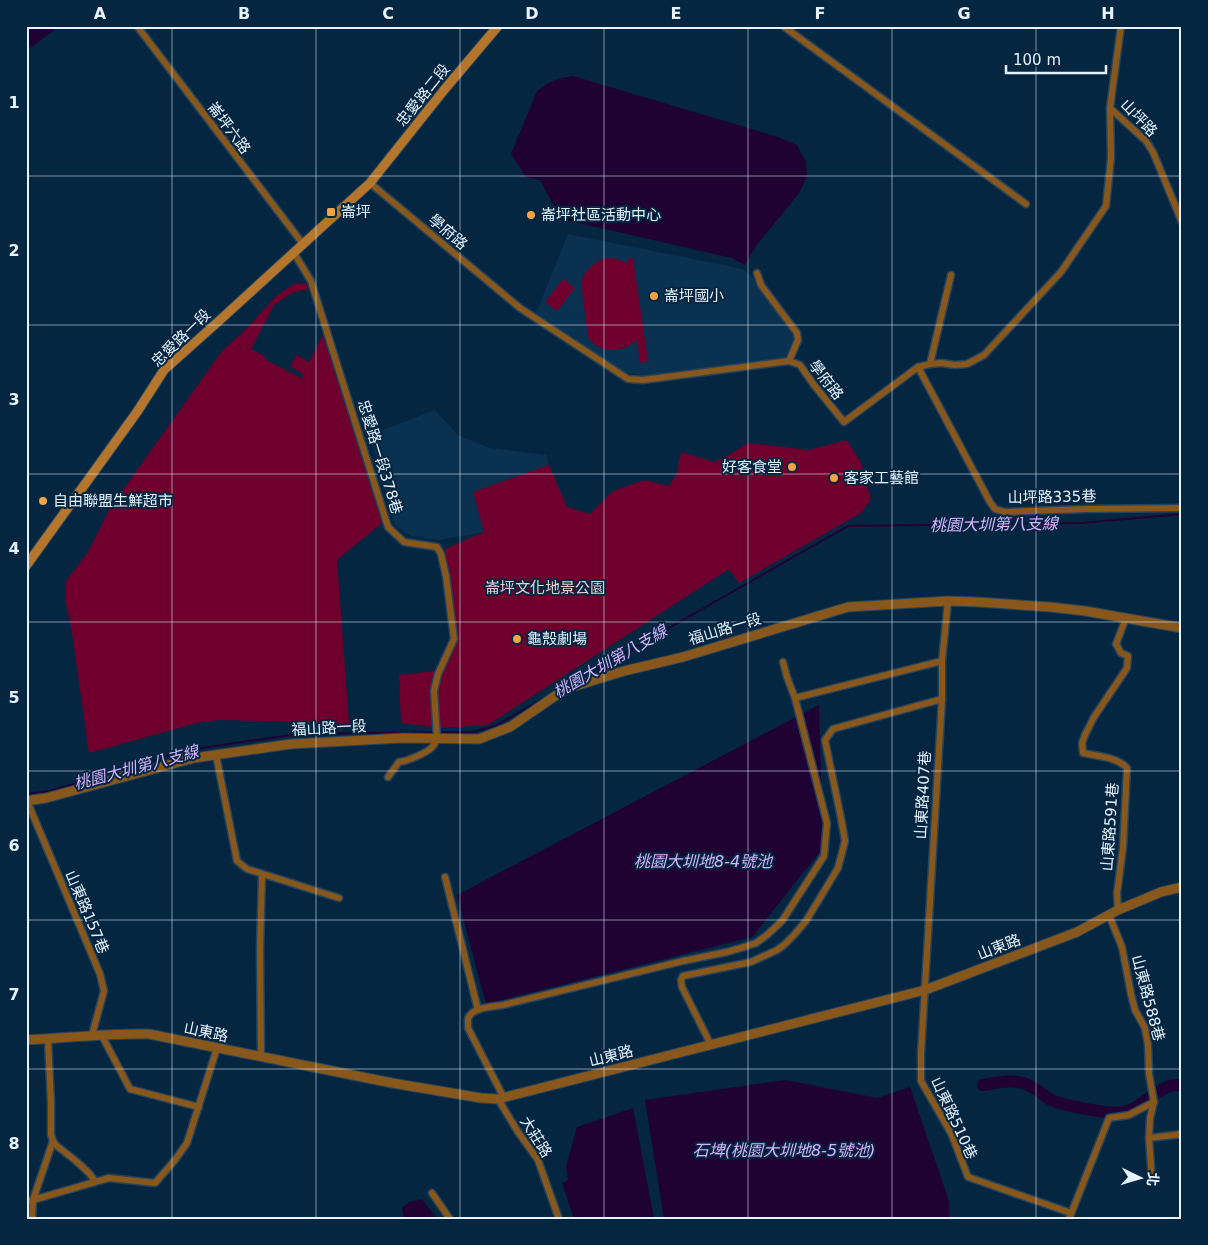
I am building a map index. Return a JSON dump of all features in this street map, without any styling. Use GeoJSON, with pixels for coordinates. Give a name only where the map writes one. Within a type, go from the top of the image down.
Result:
{"type":"FeatureCollection","features":[{"type":"Feature","properties":{"kind":"main road","name":"忠愛路二段"},"geometry":{"type":"LineString","coordinates":[[370,183],[498,26]]}},
{"type":"Feature","properties":{"kind":"main road","name":"忠愛路一段"},"geometry":{"type":"LineString","coordinates":[[26,566],[137,412],[164,370],[370,183]]}},
{"type":"Feature","properties":{"kind":"street","name":"崙坪六路"},"geometry":{"type":"LineString","coordinates":[[137,26],[303,244]]}},
{"type":"Feature","properties":{"kind":"street"},"geometry":{"type":"LineString","coordinates":[[783,26],[1026,204]]}},
{"type":"Feature","properties":{"kind":"street","name":"山坪路"},"geometry":{"type":"LineString","coordinates":[[1121,26],[1110,108],[1146,141],[1153,152],[1182,222]]}},
{"type":"Feature","properties":{"kind":"street","name":"學府路"},"geometry":{"type":"LineString","coordinates":[[370,183],[520,308],[628,379],[643,380],[789,361],[800,365],[844,422],[918,367],[941,363],[967,364],[984,355],[1061,272],[1106,206],[1111,158],[1110,108]]}},
{"type":"Feature","properties":{"kind":"street","name":"忠愛路一段378巷"},"geometry":{"type":"LineString","coordinates":[[294,252],[311,281],[388,527],[404,542],[436,547],[441,554],[446,576],[454,639],[438,674],[434,691],[436,734]]}},
{"type":"Feature","properties":{"kind":"street"},"geometry":{"type":"LineString","coordinates":[[757,273],[761,286],[797,333],[798,340],[789,361]]}},
{"type":"Feature","properties":{"kind":"street"},"geometry":{"type":"LineString","coordinates":[[930,364],[951,275]]}},
{"type":"Feature","properties":{"kind":"street","name":"山坪路335巷"},"geometry":{"type":"LineString","coordinates":[[918,367],[990,502],[996,509],[1005,512],[1182,508]]}},
{"type":"Feature","properties":{"kind":"street","name":"福山路一段"},"geometry":{"type":"LineString","coordinates":[[27,801],[46,798],[194,758],[291,744],[403,738],[436,734],[478,739],[510,727],[558,694],[572,687],[848,607],[948,601],[978,602],[1050,607],[1182,628]]}},
{"type":"Feature","properties":{"kind":"street","name":"山東路407巷"},"geometry":{"type":"LineString","coordinates":[[925,990],[942,699],[942,661],[948,601]]}},
{"type":"Feature","properties":{"kind":"street","name":"山東路591巷"},"geometry":{"type":"LineString","coordinates":[[1118,910],[1117,893],[1123,848],[1127,768],[1117,761],[1083,753],[1082,744],[1094,717],[1127,668],[1128,656],[1121,653],[1116,644],[1126,618]]}},
{"type":"Feature","properties":{"kind":"street"},"geometry":{"type":"LineString","coordinates":[[795,698],[942,661]]}},
{"type":"Feature","properties":{"kind":"street"},"geometry":{"type":"LineString","coordinates":[[445,878],[478,1010],[727,952],[756,943],[782,921],[824,856],[827,823],[795,698],[783,662]]}},
{"type":"Feature","properties":{"kind":"street"},"geometry":{"type":"LineString","coordinates":[[710,1045],[682,987],[681,980],[683,976],[752,962],[784,945],[806,921],[838,868],[845,841],[842,818],[825,740],[833,729],[942,699]]}},
{"type":"Feature","properties":{"kind":"street"},"geometry":{"type":"LineString","coordinates":[[388,777],[399,762],[429,750],[434,745],[436,734]]}},
{"type":"Feature","properties":{"kind":"street"},"geometry":{"type":"LineString","coordinates":[[216,755],[237,861],[247,869],[339,898]]}},
{"type":"Feature","properties":{"kind":"street","name":"山東路157巷"},"geometry":{"type":"LineString","coordinates":[[27,801],[100,974],[104,992],[97,1035]]}},
{"type":"Feature","properties":{"kind":"street"},"geometry":{"type":"LineString","coordinates":[[261,1057],[260,949],[262,874]]}},
{"type":"Feature","properties":{"kind":"street","name":"山東路"},"geometry":{"type":"LineString","coordinates":[[26,1040],[97,1035],[149,1034],[422,1088],[481,1098],[501,1098],[925,990],[1077,932],[1118,910],[1161,892],[1182,887]]}},
{"type":"Feature","properties":{"kind":"street","name":"山東路588巷"},"geometry":{"type":"LineString","coordinates":[[1110,915],[1122,947],[1135,1010],[1145,1028],[1148,1045],[1149,1074],[1154,1102],[1150,1118],[1149,1138],[1152,1180]]}},
{"type":"Feature","properties":{"kind":"street","name":"山東路510巷"},"geometry":{"type":"LineString","coordinates":[[925,990],[920,1053],[921,1081],[951,1133],[968,1178],[1070,1216]]}},
{"type":"Feature","properties":{"kind":"street","name":"大莊路"},"geometry":{"type":"LineString","coordinates":[[478,1010],[471,1014],[468,1019],[468,1028],[518,1132],[538,1160],[559,1219]]}},
{"type":"Feature","properties":{"kind":"street"},"geometry":{"type":"LineString","coordinates":[[97,1035],[130,1089],[199,1107]]}},
{"type":"Feature","properties":{"kind":"street"},"geometry":{"type":"LineString","coordinates":[[48,1039],[51,1135],[56,1146],[89,1173],[95,1181]]}},
{"type":"Feature","properties":{"kind":"street"},"geometry":{"type":"LineString","coordinates":[[30,1201],[108,1178],[155,1183],[176,1160],[187,1143],[217,1048]]}},
{"type":"Feature","properties":{"kind":"street"},"geometry":{"type":"LineString","coordinates":[[1070,1216],[1109,1118],[1130,1115],[1154,1102]]}},
{"type":"Feature","properties":{"kind":"street"},"geometry":{"type":"LineString","coordinates":[[1149,1138],[1182,1134]]}},
{"type":"Feature","properties":{"kind":"street"},"geometry":{"type":"LineString","coordinates":[[32,1219],[30,1201],[53,1141]]}},
{"type":"Feature","properties":{"kind":"street"},"geometry":{"type":"LineString","coordinates":[[432,1193],[450,1219]]}},
{"type":"Feature","properties":{"kind":"shaded area","name":"崙坪國小"},"geometry":{"type":"Polygon","coordinates":[[[568,234],[743,269],[754,279],[793,336],[793,348],[783,359],[645,376],[625,372],[536,313],[568,234]]]}},
{"type":"Feature","properties":{"kind":"shaded area"},"geometry":{"type":"Polygon","coordinates":[[[435,410],[458,435],[490,448],[546,455],[549,465],[474,492],[484,532],[439,540],[411,536],[395,525],[370,435],[435,410]]]}},
{"type":"Feature","properties":{"kind":"green space"},"geometry":{"type":"Polygon","coordinates":[[[606,258],[613,258],[627,263],[627,259],[633,258],[648,361],[640,363],[637,340],[625,348],[612,350],[599,347],[588,337],[581,282],[585,273],[591,267],[606,258]]]}},
{"type":"Feature","properties":{"kind":"green space"},"geometry":{"type":"Polygon","coordinates":[[[563,279],[575,288],[557,311],[545,302],[563,279]]]}},
{"type":"Feature","properties":{"kind":"green space"},"geometry":{"type":"Polygon","coordinates":[[[306,283],[308,289],[292,293],[274,305],[251,349],[266,357],[266,360],[303,379],[302,373],[290,367],[296,355],[309,362],[323,335],[382,523],[337,560],[349,723],[219,720],[201,722],[89,753],[66,603],[66,581],[88,552],[110,508],[222,351],[248,327],[276,296],[294,284],[306,283]]]}},
{"type":"Feature","properties":{"kind":"green space","name":"崙坪文化地景公園"},"geometry":{"type":"Polygon","coordinates":[[[847,440],[861,463],[871,499],[861,513],[739,583],[729,569],[488,725],[440,728],[401,723],[399,675],[442,670],[457,640],[445,549],[484,532],[473,492],[549,465],[567,507],[590,514],[613,491],[644,480],[669,486],[677,473],[681,452],[714,462],[748,443],[809,450],[847,440]]]}},
{"type":"Feature","properties":{"kind":"water"},"geometry":{"type":"Polygon","coordinates":[[[26,26],[60,26],[26,51],[26,26]]]}},
{"type":"Feature","properties":{"kind":"water"},"geometry":{"type":"Polygon","coordinates":[[[573,76],[778,137],[797,145],[806,162],[807,175],[800,192],[756,246],[745,265],[732,258],[561,219],[540,180],[526,177],[511,154],[537,91],[550,82],[573,76]]]}},
{"type":"Feature","properties":{"kind":"water","name":"桃園大圳地8-4號池"},"geometry":{"type":"Polygon","coordinates":[[[819,705],[823,848],[752,937],[486,1004],[457,895],[819,705]]]}},
{"type":"Feature","properties":{"kind":"water","name":"石埤(桃園大圳地8-5號池)"},"geometry":{"type":"Polygon","coordinates":[[[786,1080],[877,1098],[910,1087],[949,1201],[949,1219],[664,1219],[645,1100],[786,1080]]]}},
{"type":"Feature","properties":{"kind":"water"},"geometry":{"type":"Polygon","coordinates":[[[633,1108],[654,1219],[574,1219],[562,1183],[568,1180],[566,1167],[577,1127],[633,1108]]]}},
{"type":"Feature","properties":{"kind":"water"},"geometry":{"type":"Polygon","coordinates":[[[422,1199],[437,1219],[404,1219],[402,1208],[409,1202],[422,1199]]]}},
{"type":"Feature","properties":{"kind":"waterway","name":"桃園大圳第八支線"},"geometry":{"type":"LineString","coordinates":[[572,683],[848,526],[1081,523],[1182,514]]}},
{"type":"Feature","properties":{"kind":"waterway","name":"桃園大圳第八支線"},"geometry":{"type":"LineString","coordinates":[[439,732],[473,732],[495,726],[546,697]]}},
{"type":"Feature","properties":{"kind":"waterway","name":"桃園大圳第八支線"},"geometry":{"type":"LineString","coordinates":[[26,794],[50,791],[188,750],[298,734],[434,732]]}},
{"type":"Feature","properties":{"kind":"waterway"},"geometry":{"type":"LineString","coordinates":[[983,1085],[1020,1082],[1057,1102],[1116,1113],[1131,1110],[1163,1089],[1182,1085]]}},
{"type":"Feature","properties":{"kind":"place","name":"崙坪"},"geometry":{"type":"Point","coordinates":[331,212]}},
{"type":"Feature","properties":{"kind":"place","name":"崙坪社區活動中心"},"geometry":{"type":"Point","coordinates":[531,215]}},
{"type":"Feature","properties":{"kind":"place","name":"崙坪國小"},"geometry":{"type":"Point","coordinates":[654,296]}},
{"type":"Feature","properties":{"kind":"place","name":"好客食堂"},"geometry":{"type":"Point","coordinates":[792,467]}},
{"type":"Feature","properties":{"kind":"place","name":"客家工藝館"},"geometry":{"type":"Point","coordinates":[834,478]}},
{"type":"Feature","properties":{"kind":"place","name":"自由聯盟生鮮超市"},"geometry":{"type":"Point","coordinates":[43,501]}},
{"type":"Feature","properties":{"kind":"place","name":"龜殼劇場"},"geometry":{"type":"Point","coordinates":[517,639]}}]}
